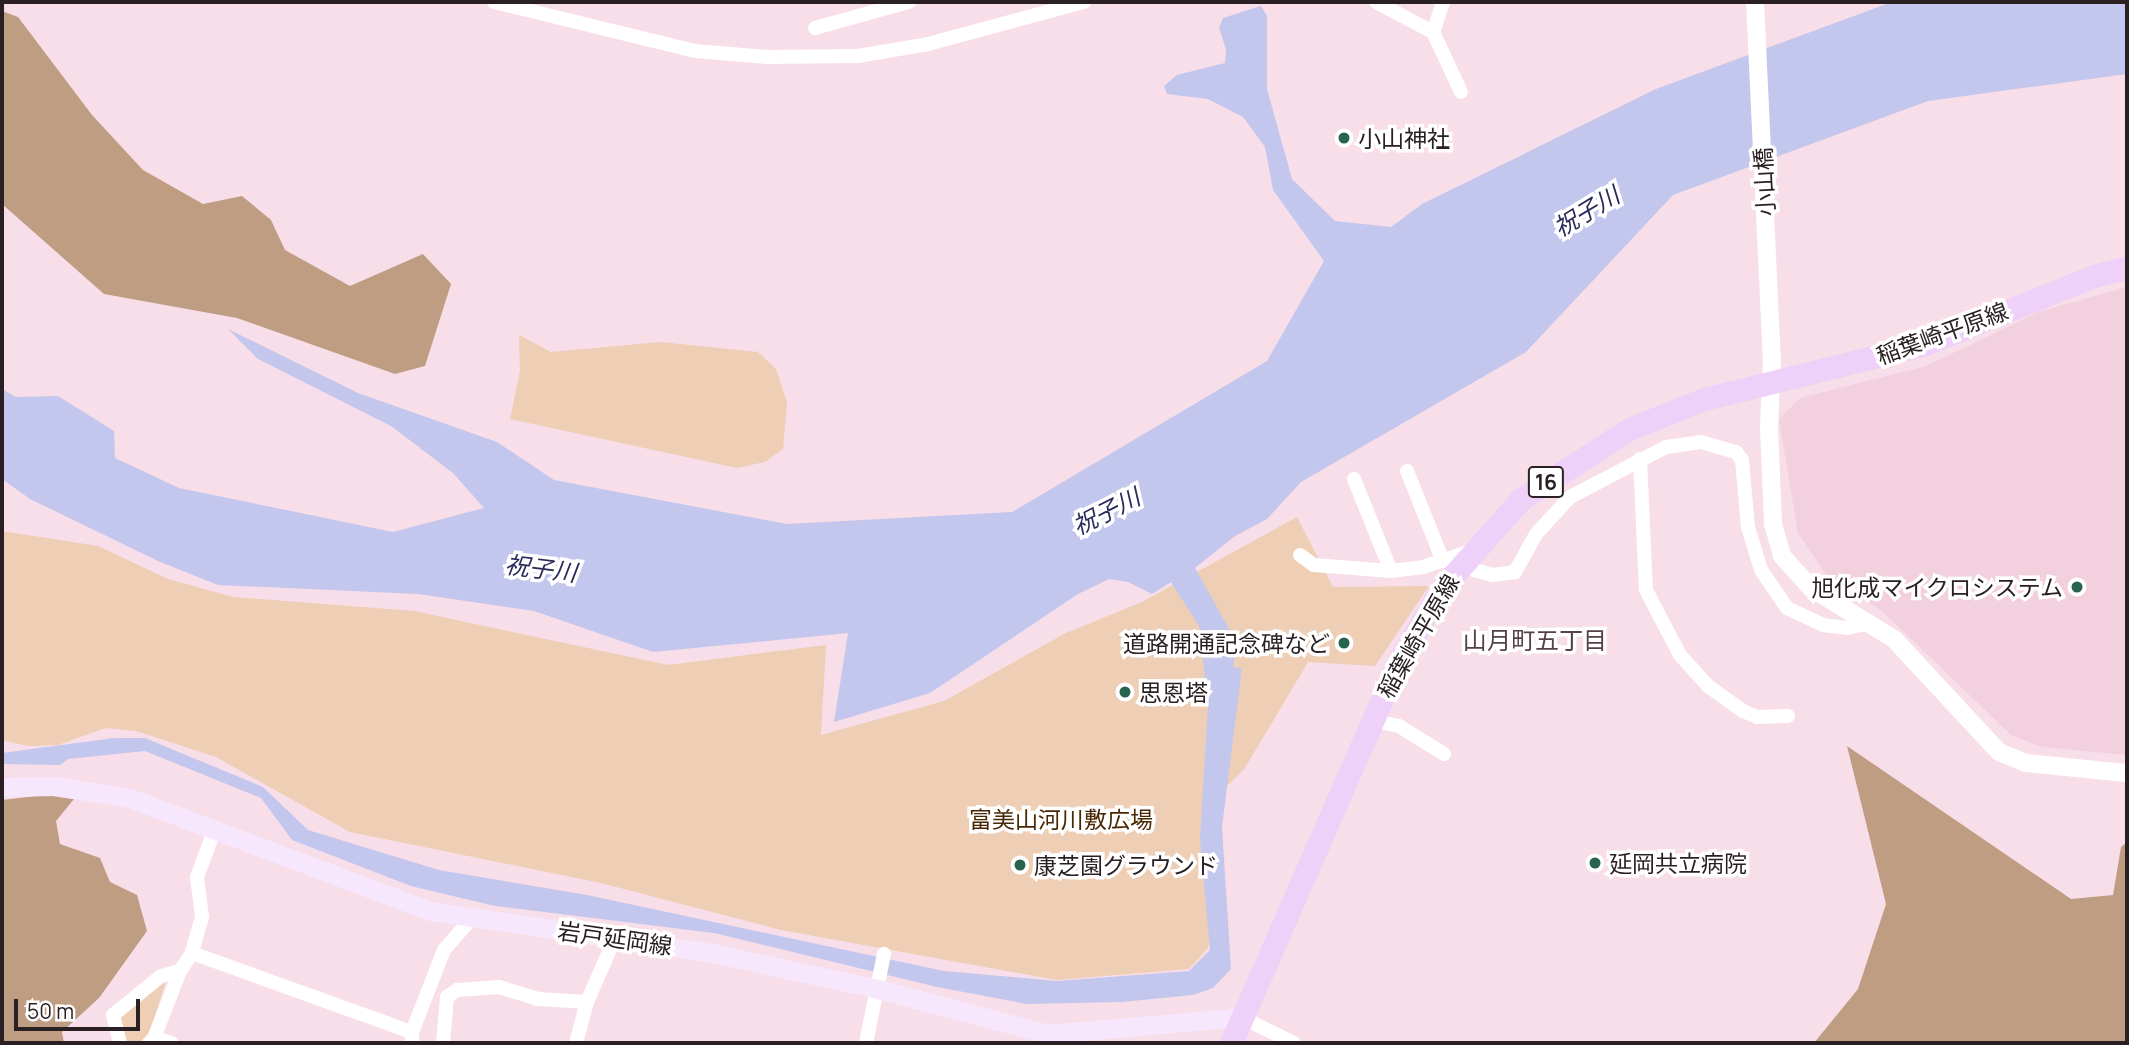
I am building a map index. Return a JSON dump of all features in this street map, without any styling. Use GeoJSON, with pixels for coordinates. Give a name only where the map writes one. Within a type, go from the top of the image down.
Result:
{"type":"FeatureCollection","features":[{"type":"Feature","properties":{"kind":"main road","name":"稲葉崎平原線"},"geometry":{"type":"LineString","coordinates":[[1231,1043],[1397,664],[1458,559],[1521,499],[1629,429],[1771,372],[1923,345],[2094,276],[2127,268]]}},
{"type":"Feature","properties":{"kind":"main road","name":"岩戸延岡線"},"geometry":{"type":"LineString","coordinates":[[2,787],[55,786],[113,794],[397,901],[470,920],[712,953],[874,988],[1046,1039],[1241,1017]]}},
{"type":"Feature","properties":{"kind":"street"},"geometry":{"type":"LineString","coordinates":[[494,2],[695,51],[767,57],[858,56],[928,44],[1084,2]]}},
{"type":"Feature","properties":{"kind":"street"},"geometry":{"type":"LineString","coordinates":[[815,28],[909,2]]}},
{"type":"Feature","properties":{"kind":"street"},"geometry":{"type":"LineString","coordinates":[[1376,2],[1433,32],[1461,92]]}},
{"type":"Feature","properties":{"kind":"street"},"geometry":{"type":"LineString","coordinates":[[1433,32],[1443,2]]}},
{"type":"Feature","properties":{"kind":"street","name":"小山橋"},"geometry":{"type":"LineString","coordinates":[[1755,2],[1771,372],[1773,524],[1782,556],[1794,574],[1894,639],[1999,752],[2026,764],[2127,773]]}},
{"type":"Feature","properties":{"kind":"street"},"geometry":{"type":"LineString","coordinates":[[1407,471],[1458,559],[1492,575],[1515,572],[1536,534],[1570,497],[1640,459],[1666,447],[1701,442],[1736,452],[1742,460],[1748,527],[1761,570],[1787,608],[1823,625],[1847,628],[1871,623]]}},
{"type":"Feature","properties":{"kind":"street"},"geometry":{"type":"LineString","coordinates":[[1640,459],[1646,590],[1680,655],[1708,686],[1743,711],[1757,717],[1787,716]]}},
{"type":"Feature","properties":{"kind":"street"},"geometry":{"type":"LineString","coordinates":[[1354,479],[1391,571]]}},
{"type":"Feature","properties":{"kind":"street"},"geometry":{"type":"LineString","coordinates":[[1748,527],[1773,524]]}},
{"type":"Feature","properties":{"kind":"street"},"geometry":{"type":"LineString","coordinates":[[1300,555],[1314,565],[1391,571],[1458,559]]}},
{"type":"Feature","properties":{"kind":"street"},"geometry":{"type":"LineString","coordinates":[[1371,720],[1399,726],[1444,754]]}},
{"type":"Feature","properties":{"kind":"street"},"geometry":{"type":"LineString","coordinates":[[171,1043],[151,1041],[180,971],[192,953],[202,917],[197,877],[214,831]]}},
{"type":"Feature","properties":{"kind":"street"},"geometry":{"type":"LineString","coordinates":[[192,953],[412,1038],[443,950],[470,920]]}},
{"type":"Feature","properties":{"kind":"street"},"geometry":{"type":"LineString","coordinates":[[576,1043],[587,1002],[615,938]]}},
{"type":"Feature","properties":{"kind":"street"},"geometry":{"type":"LineString","coordinates":[[866,1043],[874,988],[884,954]]}},
{"type":"Feature","properties":{"kind":"street"},"geometry":{"type":"LineString","coordinates":[[120,1043],[113,1014],[161,976],[180,971]]}},
{"type":"Feature","properties":{"kind":"street"},"geometry":{"type":"LineString","coordinates":[[443,1043],[447,997],[457,990],[499,987],[538,999],[587,1002]]}},
{"type":"Feature","properties":{"kind":"street"},"geometry":{"type":"LineString","coordinates":[[1241,1017],[1294,1043]]}},
{"type":"Feature","properties":{"kind":"shaded area"},"geometry":{"type":"Polygon","coordinates":[[[2,11],[18,17],[92,115],[143,170],[203,204],[242,196],[271,220],[285,250],[350,286],[423,254],[451,284],[425,366],[395,374],[237,318],[104,294],[2,204],[2,11]]]}},
{"type":"Feature","properties":{"kind":"shaded area"},"geometry":{"type":"Polygon","coordinates":[[[2127,287],[2127,755],[2042,747],[2011,735],[1881,610],[1825,573],[1798,533],[1779,419],[1800,398],[1926,366],[2039,312],[2127,287]]]}},
{"type":"Feature","properties":{"kind":"shaded area"},"geometry":{"type":"Polygon","coordinates":[[[1847,746],[2071,899],[2113,895],[2121,847],[2127,842],[2127,1043],[1814,1043],[1858,989],[1886,904],[1847,746]]]}},
{"type":"Feature","properties":{"kind":"shaded area"},"geometry":{"type":"Polygon","coordinates":[[[45,795],[74,799],[56,821],[60,844],[100,858],[110,882],[137,895],[147,931],[99,998],[62,1032],[64,1043],[2,1043],[2,800],[45,795]]]}},
{"type":"Feature","properties":{"kind":"green space"},"geometry":{"type":"Polygon","coordinates":[[[519,335],[551,352],[660,342],[758,352],[776,369],[787,402],[783,449],[765,462],[737,468],[510,419],[520,371],[519,335]]]}},
{"type":"Feature","properties":{"kind":"green space","name":"富美山河川敷広場"},"geometry":{"type":"Polygon","coordinates":[[[1297,517],[1333,587],[1429,586],[1375,666],[1308,662],[1245,768],[1219,794],[1220,882],[1208,948],[1189,969],[1057,980],[781,930],[601,883],[350,832],[216,757],[136,731],[105,728],[58,745],[28,746],[2,740],[2,531],[98,546],[168,579],[233,597],[414,611],[668,665],[826,645],[821,735],[944,701],[1066,633],[1142,602],[1297,517]]]}},
{"type":"Feature","properties":{"kind":"green space"},"geometry":{"type":"Polygon","coordinates":[[[166,981],[147,1042],[124,1043],[118,1016],[166,981]]]}},
{"type":"Feature","properties":{"kind":"water","name":"祝子川"},"geometry":{"type":"Polygon","coordinates":[[[1892,2],[2127,2],[2127,74],[1928,101],[1673,195],[1526,352],[1301,482],[1267,519],[1235,536],[1195,568],[1237,643],[1233,667],[1241,668],[1222,827],[1231,969],[1213,988],[1193,995],[1122,1002],[1027,1004],[937,987],[714,933],[495,906],[411,886],[292,840],[261,798],[145,751],[68,759],[60,765],[2,764],[2,753],[114,738],[145,738],[263,787],[308,830],[439,870],[587,895],[944,971],[1057,981],[1189,971],[1210,950],[1200,839],[1208,704],[1199,626],[1171,582],[1152,594],[1128,582],[1109,579],[1078,594],[930,693],[834,722],[848,633],[653,652],[534,611],[418,594],[218,585],[158,561],[30,499],[2,479],[2,389],[16,397],[58,396],[114,431],[115,458],[179,488],[393,532],[484,508],[453,473],[391,426],[258,359],[228,329],[358,393],[497,442],[554,480],[787,524],[1012,512],[1267,361],[1324,261],[1273,190],[1265,147],[1243,117],[1208,99],[1167,94],[1164,86],[1177,75],[1225,63],[1226,49],[1219,28],[1223,18],[1261,6],[1267,16],[1267,89],[1292,179],[1335,221],[1391,227],[1422,204],[1656,89],[1892,2]]]}},
{"type":"Feature","properties":{"kind":"place","name":"小山神社"},"geometry":{"type":"Point","coordinates":[1344,138]}},
{"type":"Feature","properties":{"kind":"place","name":"旭化成マイクロシステム"},"geometry":{"type":"Point","coordinates":[2077,587]}},
{"type":"Feature","properties":{"kind":"place","name":"道路開通記念碑など"},"geometry":{"type":"Point","coordinates":[1344,643]}},
{"type":"Feature","properties":{"kind":"place","name":"思恩塔"},"geometry":{"type":"Point","coordinates":[1125,692]}},
{"type":"Feature","properties":{"kind":"place","name":"延岡共立病院"},"geometry":{"type":"Point","coordinates":[1595,863]}},
{"type":"Feature","properties":{"kind":"place","name":"康芝園グラウンド"},"geometry":{"type":"Point","coordinates":[1020,865]}},
{"type":"Feature","properties":{"kind":"district","name":"山月町五丁目"},"geometry":{"type":"Point","coordinates":[1535,640]}}]}
